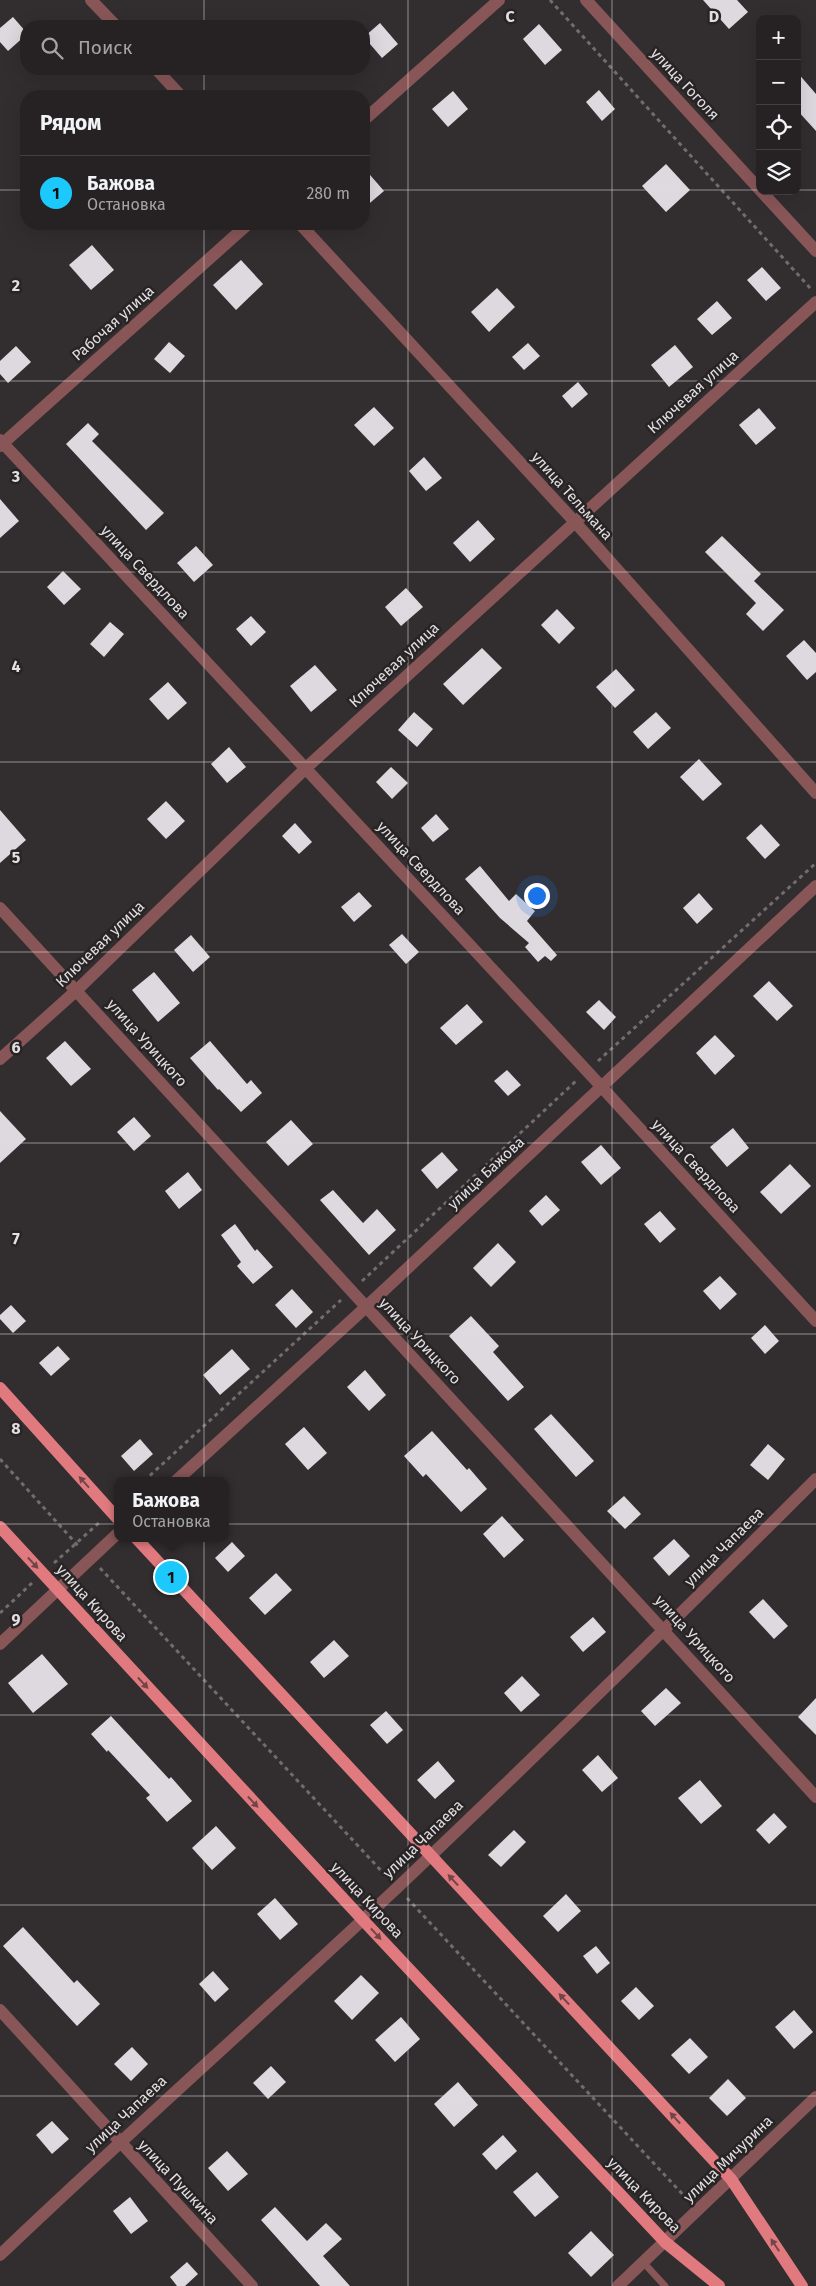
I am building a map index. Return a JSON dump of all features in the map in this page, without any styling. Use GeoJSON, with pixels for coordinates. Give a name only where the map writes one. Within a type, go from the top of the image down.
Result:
{"type":"FeatureCollection","features":[{"type":"Feature","properties":{"kind":"main road"},"geometry":{"type":"LineString","coordinates":[[0,1388],[114,1515]]}},
{"type":"Feature","properties":{"kind":"main road","name":"улица Кирова"},"geometry":{"type":"LineString","coordinates":[[0,1527],[362,1919],[665,2242],[719,2286]]}},
{"type":"Feature","properties":{"kind":"main road"},"geometry":{"type":"LineString","coordinates":[[140,1542],[731,2179],[802,2286]]}},
{"type":"Feature","properties":{"kind":"street"},"geometry":{"type":"LineString","coordinates":[[91,0],[110,20]]}},
{"type":"Feature","properties":{"kind":"street"},"geometry":{"type":"LineString","coordinates":[[370,115],[499,0]]}},
{"type":"Feature","properties":{"kind":"street","name":"улица Гоголя"},"geometry":{"type":"LineString","coordinates":[[586,0],[756,186]]}},
{"type":"Feature","properties":{"kind":"street"},"geometry":{"type":"LineString","coordinates":[[162,75],[175,90]]}},
{"type":"Feature","properties":{"kind":"street","name":"улица Гоголя"},"geometry":{"type":"LineString","coordinates":[[765,195],[816,251]]}},
{"type":"Feature","properties":{"kind":"street","name":"Рабочая улица"},"geometry":{"type":"LineString","coordinates":[[1,443],[241,230]]}},
{"type":"Feature","properties":{"kind":"street","name":"улица Тельмана"},"geometry":{"type":"LineString","coordinates":[[306,230],[574,521],[816,793]]}},
{"type":"Feature","properties":{"kind":"street","name":"Ключевая улица"},"geometry":{"type":"LineString","coordinates":[[0,1059],[77,990],[306,768],[574,521],[816,302]]}},
{"type":"Feature","properties":{"kind":"street","name":"улица Свердлова"},"geometry":{"type":"LineString","coordinates":[[1,443],[587,1070],[816,1321]]}},
{"type":"Feature","properties":{"kind":"street","name":"улица Бажова"},"geometry":{"type":"LineString","coordinates":[[180,1477],[366,1307],[816,886]]}},
{"type":"Feature","properties":{"kind":"street","name":"улица Урицкого"},"geometry":{"type":"LineString","coordinates":[[0,908],[665,1630],[816,1797]]}},
{"type":"Feature","properties":{"kind":"street","name":"улица Чапаева"},"geometry":{"type":"LineString","coordinates":[[0,2255],[119,2142],[397,1887],[665,1630],[816,1479]]}},
{"type":"Feature","properties":{"kind":"street"},"geometry":{"type":"LineString","coordinates":[[0,1644],[114,1537]]}},
{"type":"Feature","properties":{"kind":"street","name":"улица Пушкина"},"geometry":{"type":"LineString","coordinates":[[0,2010],[252,2286]]}},
{"type":"Feature","properties":{"kind":"street","name":"улица Мичурина"},"geometry":{"type":"LineString","coordinates":[[618,2286],[816,2097]]}},
{"type":"Feature","properties":{"kind":"lane"},"geometry":{"type":"LineString","coordinates":[[643,2262],[665,2286]]}},
{"type":"Feature","properties":{"kind":"path"},"geometry":{"type":"LineString","coordinates":[[550,0],[816,295]]}},
{"type":"Feature","properties":{"kind":"path"},"geometry":{"type":"LineString","coordinates":[[148,1477],[587,1070],[816,863]]}},
{"type":"Feature","properties":{"kind":"path"},"geometry":{"type":"LineString","coordinates":[[0,1460],[698,2210]]}},
{"type":"Feature","properties":{"kind":"path"},"geometry":{"type":"LineString","coordinates":[[0,1613],[76,1543],[114,1515]]}},
{"type":"Feature","properties":{"kind":"building"},"geometry":{"type":"Polygon","coordinates":[[[703,0],[737,0],[748,12],[729,29],[703,0]]]}},
{"type":"Feature","properties":{"kind":"building"},"geometry":{"type":"Polygon","coordinates":[[[13,17],[20,25],[20,40],[8,51],[0,42],[0,28],[13,17]]]}},
{"type":"Feature","properties":{"kind":"building"},"geometry":{"type":"Polygon","coordinates":[[[380,23],[398,44],[382,58],[370,44],[370,32],[380,23]]]}},
{"type":"Feature","properties":{"kind":"building"},"geometry":{"type":"Polygon","coordinates":[[[539,24],[562,50],[545,65],[523,39],[539,24]]]}},
{"type":"Feature","properties":{"kind":"building"},"geometry":{"type":"Polygon","coordinates":[[[801,77],[816,94],[816,131],[801,114],[801,77]]]}},
{"type":"Feature","properties":{"kind":"building"},"geometry":{"type":"Polygon","coordinates":[[[599,90],[615,109],[602,121],[586,102],[599,90]]]}},
{"type":"Feature","properties":{"kind":"building"},"geometry":{"type":"Polygon","coordinates":[[[453,91],[468,109],[448,127],[432,109],[453,91]]]}},
{"type":"Feature","properties":{"kind":"building"},"geometry":{"type":"Polygon","coordinates":[[[666,164],[690,190],[666,212],[642,186],[666,164]]]}},
{"type":"Feature","properties":{"kind":"building"},"geometry":{"type":"Polygon","coordinates":[[[370,175],[384,191],[370,203],[370,175]]]}},
{"type":"Feature","properties":{"kind":"building"},"geometry":{"type":"Polygon","coordinates":[[[92,245],[114,270],[91,290],[69,265],[92,245]]]}},
{"type":"Feature","properties":{"kind":"building"},"geometry":{"type":"Polygon","coordinates":[[[241,260],[263,284],[236,310],[213,285],[241,260]]]}},
{"type":"Feature","properties":{"kind":"building"},"geometry":{"type":"Polygon","coordinates":[[[762,267],[781,288],[766,301],[747,280],[762,267]]]}},
{"type":"Feature","properties":{"kind":"building"},"geometry":{"type":"Polygon","coordinates":[[[497,288],[515,307],[489,332],[471,312],[497,288]]]}},
{"type":"Feature","properties":{"kind":"building"},"geometry":{"type":"Polygon","coordinates":[[[717,301],[732,318],[712,335],[697,319],[717,301]]]}},
{"type":"Feature","properties":{"kind":"building"},"geometry":{"type":"Polygon","coordinates":[[[169,342],[185,356],[170,373],[154,359],[169,342]]]}},
{"type":"Feature","properties":{"kind":"building"},"geometry":{"type":"Polygon","coordinates":[[[528,343],[540,356],[524,370],[512,357],[528,343]]]}},
{"type":"Feature","properties":{"kind":"building"},"geometry":{"type":"Polygon","coordinates":[[[675,345],[693,367],[669,387],[651,365],[675,345]]]}},
{"type":"Feature","properties":{"kind":"building"},"geometry":{"type":"Polygon","coordinates":[[[16,346],[31,362],[8,383],[0,374],[0,361],[16,346]]]}},
{"type":"Feature","properties":{"kind":"building"},"geometry":{"type":"Polygon","coordinates":[[[578,382],[588,394],[572,408],[562,396],[578,382]]]}},
{"type":"Feature","properties":{"kind":"building"},"geometry":{"type":"Polygon","coordinates":[[[374,407],[394,428],[374,446],[354,425],[374,407]]]}},
{"type":"Feature","properties":{"kind":"building"},"geometry":{"type":"Polygon","coordinates":[[[759,408],[776,428],[756,445],[739,425],[759,408]]]}},
{"type":"Feature","properties":{"kind":"building"},"geometry":{"type":"Polygon","coordinates":[[[88,423],[99,434],[92,441],[164,513],[146,530],[66,444],[88,423]]]}},
{"type":"Feature","properties":{"kind":"building"},"geometry":{"type":"Polygon","coordinates":[[[424,457],[442,478],[426,491],[409,471],[424,457]]]}},
{"type":"Feature","properties":{"kind":"building"},"geometry":{"type":"Polygon","coordinates":[[[0,499],[19,521],[0,538],[0,499]]]}},
{"type":"Feature","properties":{"kind":"building"},"geometry":{"type":"Polygon","coordinates":[[[478,520],[495,539],[470,562],[453,543],[478,520]]]}},
{"type":"Feature","properties":{"kind":"building"},"geometry":{"type":"Polygon","coordinates":[[[722,536],[761,574],[754,581],[784,610],[763,631],[746,614],[756,603],[705,552],[722,536]]]}},
{"type":"Feature","properties":{"kind":"building"},"geometry":{"type":"Polygon","coordinates":[[[196,546],[213,565],[194,582],[177,563],[196,546]]]}},
{"type":"Feature","properties":{"kind":"building"},"geometry":{"type":"Polygon","coordinates":[[[63,571],[81,589],[64,605],[47,587],[63,571]]]}},
{"type":"Feature","properties":{"kind":"building"},"geometry":{"type":"Polygon","coordinates":[[[406,588],[423,607],[401,626],[385,607],[406,588]]]}},
{"type":"Feature","properties":{"kind":"building"},"geometry":{"type":"Polygon","coordinates":[[[557,609],[575,628],[559,644],[541,625],[557,609]]]}},
{"type":"Feature","properties":{"kind":"building"},"geometry":{"type":"Polygon","coordinates":[[[251,616],[266,632],[251,646],[236,629],[251,616]]]}},
{"type":"Feature","properties":{"kind":"building"},"geometry":{"type":"Polygon","coordinates":[[[110,622],[124,634],[104,657],[90,644],[110,622]]]}},
{"type":"Feature","properties":{"kind":"building"},"geometry":{"type":"Polygon","coordinates":[[[804,640],[816,653],[816,672],[807,680],[786,656],[804,640]]]}},
{"type":"Feature","properties":{"kind":"building"},"geometry":{"type":"Polygon","coordinates":[[[482,648],[502,668],[463,705],[443,684],[482,648]]]}},
{"type":"Feature","properties":{"kind":"building"},"geometry":{"type":"Polygon","coordinates":[[[315,665],[337,690],[311,712],[290,686],[315,665]]]}},
{"type":"Feature","properties":{"kind":"building"},"geometry":{"type":"Polygon","coordinates":[[[616,669],[635,690],[615,708],[596,687],[616,669]]]}},
{"type":"Feature","properties":{"kind":"building"},"geometry":{"type":"Polygon","coordinates":[[[168,682],[187,703],[168,720],[149,699],[168,682]]]}},
{"type":"Feature","properties":{"kind":"building"},"geometry":{"type":"Polygon","coordinates":[[[414,712],[433,729],[417,747],[398,730],[414,712]]]}},
{"type":"Feature","properties":{"kind":"building"},"geometry":{"type":"Polygon","coordinates":[[[656,712],[671,728],[648,749],[633,732],[656,712]]]}},
{"type":"Feature","properties":{"kind":"building"},"geometry":{"type":"Polygon","coordinates":[[[229,747],[246,767],[227,783],[211,764],[229,747]]]}},
{"type":"Feature","properties":{"kind":"building"},"geometry":{"type":"Polygon","coordinates":[[[699,759],[722,784],[703,801],[680,777],[699,759]]]}},
{"type":"Feature","properties":{"kind":"building"},"geometry":{"type":"Polygon","coordinates":[[[391,767],[408,783],[392,799],[376,782],[391,767]]]}},
{"type":"Feature","properties":{"kind":"building"},"geometry":{"type":"Polygon","coordinates":[[[166,801],[185,821],[166,839],[147,819],[166,801]]]}},
{"type":"Feature","properties":{"kind":"building"},"geometry":{"type":"Polygon","coordinates":[[[0,810],[26,840],[0,863],[0,810]]]}},
{"type":"Feature","properties":{"kind":"building"},"geometry":{"type":"Polygon","coordinates":[[[436,814],[449,829],[433,842],[421,828],[436,814]]]}},
{"type":"Feature","properties":{"kind":"building"},"geometry":{"type":"Polygon","coordinates":[[[295,823],[312,842],[299,854],[282,836],[295,823]]]}},
{"type":"Feature","properties":{"kind":"building"},"geometry":{"type":"Polygon","coordinates":[[[761,824],[780,845],[765,859],[746,838],[761,824]]]}},
{"type":"Feature","properties":{"kind":"building"},"geometry":{"type":"Polygon","coordinates":[[[480,866],[509,901],[516,894],[535,911],[527,921],[557,955],[551,961],[545,956],[538,962],[525,947],[529,943],[500,918],[465,879],[480,866]]]}},
{"type":"Feature","properties":{"kind":"building"},"geometry":{"type":"Polygon","coordinates":[[[359,892],[372,906],[354,922],[341,907],[359,892]]]}},
{"type":"Feature","properties":{"kind":"building"},"geometry":{"type":"Polygon","coordinates":[[[699,893],[713,909],[697,924],[683,908],[699,893]]]}},
{"type":"Feature","properties":{"kind":"building"},"geometry":{"type":"Polygon","coordinates":[[[402,934],[419,952],[406,964],[389,945],[402,934]]]}},
{"type":"Feature","properties":{"kind":"building"},"geometry":{"type":"Polygon","coordinates":[[[191,935],[210,957],[193,972],[174,950],[191,935]]]}},
{"type":"Feature","properties":{"kind":"building"},"geometry":{"type":"Polygon","coordinates":[[[154,972],[180,1003],[158,1022],[132,990],[154,972]]]}},
{"type":"Feature","properties":{"kind":"building"},"geometry":{"type":"Polygon","coordinates":[[[769,981],[793,1006],[777,1021],[753,996],[769,981]]]}},
{"type":"Feature","properties":{"kind":"building"},"geometry":{"type":"Polygon","coordinates":[[[599,1000],[616,1017],[604,1030],[586,1012],[599,1000]]]}},
{"type":"Feature","properties":{"kind":"building"},"geometry":{"type":"Polygon","coordinates":[[[467,1004],[483,1022],[456,1045],[440,1028],[467,1004]]]}},
{"type":"Feature","properties":{"kind":"building"},"geometry":{"type":"Polygon","coordinates":[[[715,1035],[735,1056],[715,1075],[696,1053],[715,1035]]]}},
{"type":"Feature","properties":{"kind":"building"},"geometry":{"type":"Polygon","coordinates":[[[65,1041],[91,1069],[71,1086],[46,1058],[65,1041]]]}},
{"type":"Feature","properties":{"kind":"building"},"geometry":{"type":"Polygon","coordinates":[[[210,1041],[247,1084],[251,1080],[262,1093],[241,1112],[218,1090],[190,1058],[210,1041]]]}},
{"type":"Feature","properties":{"kind":"building"},"geometry":{"type":"Polygon","coordinates":[[[507,1070],[521,1085],[508,1096],[494,1081],[507,1070]]]}},
{"type":"Feature","properties":{"kind":"building"},"geometry":{"type":"Polygon","coordinates":[[[0,1111],[26,1139],[0,1163],[0,1111]]]}},
{"type":"Feature","properties":{"kind":"building"},"geometry":{"type":"Polygon","coordinates":[[[134,1117],[151,1136],[134,1151],[117,1132],[134,1117]]]}},
{"type":"Feature","properties":{"kind":"building"},"geometry":{"type":"Polygon","coordinates":[[[291,1120],[313,1144],[288,1166],[266,1142],[291,1120]]]}},
{"type":"Feature","properties":{"kind":"building"},"geometry":{"type":"Polygon","coordinates":[[[733,1128],[749,1148],[727,1167],[710,1147],[733,1128]]]}},
{"type":"Feature","properties":{"kind":"building"},"geometry":{"type":"Polygon","coordinates":[[[601,1145],[621,1168],[601,1185],[581,1162],[601,1145]]]}},
{"type":"Feature","properties":{"kind":"building"},"geometry":{"type":"Polygon","coordinates":[[[442,1152],[458,1170],[437,1189],[421,1170],[442,1152]]]}},
{"type":"Feature","properties":{"kind":"building"},"geometry":{"type":"Polygon","coordinates":[[[790,1164],[811,1186],[781,1214],[760,1192],[790,1164]]]}},
{"type":"Feature","properties":{"kind":"building"},"geometry":{"type":"Polygon","coordinates":[[[188,1172],[202,1190],[179,1209],[165,1191],[188,1172]]]}},
{"type":"Feature","properties":{"kind":"building"},"geometry":{"type":"Polygon","coordinates":[[[333,1190],[363,1223],[377,1209],[396,1230],[369,1255],[320,1200],[333,1190]]]}},
{"type":"Feature","properties":{"kind":"building"},"geometry":{"type":"Polygon","coordinates":[[[546,1195],[560,1210],[542,1226],[529,1211],[546,1195]]]}},
{"type":"Feature","properties":{"kind":"building"},"geometry":{"type":"Polygon","coordinates":[[[660,1211],[676,1229],[660,1243],[644,1224],[660,1211]]]}},
{"type":"Feature","properties":{"kind":"building"},"geometry":{"type":"Polygon","coordinates":[[[235,1224],[255,1251],[257,1249],[273,1267],[253,1284],[237,1266],[241,1262],[221,1235],[235,1224]]]}},
{"type":"Feature","properties":{"kind":"building"},"geometry":{"type":"Polygon","coordinates":[[[498,1243],[516,1262],[491,1287],[473,1268],[498,1243]]]}},
{"type":"Feature","properties":{"kind":"building"},"geometry":{"type":"Polygon","coordinates":[[[720,1276],[737,1294],[720,1310],[703,1291],[720,1276]]]}},
{"type":"Feature","properties":{"kind":"building"},"geometry":{"type":"Polygon","coordinates":[[[292,1289],[313,1312],[296,1328],[275,1305],[292,1289]]]}},
{"type":"Feature","properties":{"kind":"building"},"geometry":{"type":"Polygon","coordinates":[[[11,1305],[26,1321],[13,1333],[0,1319],[0,1315],[11,1305]]]}},
{"type":"Feature","properties":{"kind":"building"},"geometry":{"type":"Polygon","coordinates":[[[471,1316],[499,1346],[493,1352],[524,1387],[508,1401],[449,1336],[471,1316]]]}},
{"type":"Feature","properties":{"kind":"building"},"geometry":{"type":"Polygon","coordinates":[[[765,1325],[779,1341],[765,1354],[751,1338],[765,1325]]]}},
{"type":"Feature","properties":{"kind":"building"},"geometry":{"type":"Polygon","coordinates":[[[58,1346],[70,1359],[51,1376],[39,1363],[58,1346]]]}},
{"type":"Feature","properties":{"kind":"building"},"geometry":{"type":"Polygon","coordinates":[[[232,1349],[250,1369],[220,1395],[203,1375],[232,1349]]]}},
{"type":"Feature","properties":{"kind":"building"},"geometry":{"type":"Polygon","coordinates":[[[365,1370],[386,1395],[369,1411],[347,1387],[365,1370]]]}},
{"type":"Feature","properties":{"kind":"building"},"geometry":{"type":"Polygon","coordinates":[[[551,1414],[594,1461],[576,1477],[534,1429],[551,1414]]]}},
{"type":"Feature","properties":{"kind":"building"},"geometry":{"type":"Polygon","coordinates":[[[304,1427],[327,1453],[308,1470],[285,1444],[304,1427]]]}},
{"type":"Feature","properties":{"kind":"building"},"geometry":{"type":"Polygon","coordinates":[[[432,1431],[487,1489],[461,1512],[426,1474],[423,1477],[404,1456],[432,1431]]]}},
{"type":"Feature","properties":{"kind":"building"},"geometry":{"type":"Polygon","coordinates":[[[140,1439],[153,1454],[134,1471],[121,1456],[140,1439]]]}},
{"type":"Feature","properties":{"kind":"building"},"geometry":{"type":"Polygon","coordinates":[[[768,1444],[785,1459],[768,1480],[750,1465],[768,1444]]]}},
{"type":"Feature","properties":{"kind":"building"},"geometry":{"type":"Polygon","coordinates":[[[624,1496],[641,1514],[625,1529],[607,1511],[624,1496]]]}},
{"type":"Feature","properties":{"kind":"building"},"geometry":{"type":"Polygon","coordinates":[[[502,1516],[524,1540],[504,1558],[483,1534],[502,1516]]]}},
{"type":"Feature","properties":{"kind":"building"},"geometry":{"type":"Polygon","coordinates":[[[674,1539],[690,1556],[669,1576],[653,1558],[674,1539]]]}},
{"type":"Feature","properties":{"kind":"building"},"geometry":{"type":"Polygon","coordinates":[[[232,1542],[245,1556],[228,1572],[215,1558],[232,1542]]]}},
{"type":"Feature","properties":{"kind":"building"},"geometry":{"type":"Polygon","coordinates":[[[276,1573],[292,1590],[265,1615],[249,1598],[276,1573]]]}},
{"type":"Feature","properties":{"kind":"building"},"geometry":{"type":"Polygon","coordinates":[[[763,1599],[788,1626],[774,1639],[749,1612],[763,1599]]]}},
{"type":"Feature","properties":{"kind":"building"},"geometry":{"type":"Polygon","coordinates":[[[593,1617],[606,1632],[583,1652],[570,1637],[593,1617]]]}},
{"type":"Feature","properties":{"kind":"building"},"geometry":{"type":"Polygon","coordinates":[[[334,1640],[349,1656],[324,1678],[310,1662],[334,1640]]]}},
{"type":"Feature","properties":{"kind":"building"},"geometry":{"type":"Polygon","coordinates":[[[42,1654],[68,1684],[33,1713],[8,1683],[42,1654]]]}},
{"type":"Feature","properties":{"kind":"building"},"geometry":{"type":"Polygon","coordinates":[[[522,1676],[540,1695],[521,1712],[504,1693],[522,1676]]]}},
{"type":"Feature","properties":{"kind":"building"},"geometry":{"type":"Polygon","coordinates":[[[666,1688],[681,1703],[655,1726],[641,1711],[666,1688]]]}},
{"type":"Feature","properties":{"kind":"building"},"geometry":{"type":"Polygon","coordinates":[[[816,1698],[816,1735],[798,1717],[816,1698]]]}},
{"type":"Feature","properties":{"kind":"building"},"geometry":{"type":"Polygon","coordinates":[[[386,1711],[403,1730],[387,1744],[370,1725],[386,1711]]]}},
{"type":"Feature","properties":{"kind":"building"},"geometry":{"type":"Polygon","coordinates":[[[111,1716],[192,1801],[167,1822],[146,1798],[150,1795],[91,1734],[111,1716]]]}},
{"type":"Feature","properties":{"kind":"building"},"geometry":{"type":"Polygon","coordinates":[[[598,1755],[618,1778],[602,1792],[582,1770],[598,1755]]]}},
{"type":"Feature","properties":{"kind":"building"},"geometry":{"type":"Polygon","coordinates":[[[438,1761],[455,1781],[435,1799],[417,1780],[438,1761]]]}},
{"type":"Feature","properties":{"kind":"building"},"geometry":{"type":"Polygon","coordinates":[[[700,1780],[722,1806],[701,1824],[678,1798],[700,1780]]]}},
{"type":"Feature","properties":{"kind":"building"},"geometry":{"type":"Polygon","coordinates":[[[774,1813],[787,1827],[769,1844],[756,1830],[774,1813]]]}},
{"type":"Feature","properties":{"kind":"building"},"geometry":{"type":"Polygon","coordinates":[[[216,1826],[236,1848],[212,1870],[192,1848],[216,1826]]]}},
{"type":"Feature","properties":{"kind":"building"},"geometry":{"type":"Polygon","coordinates":[[[514,1830],[526,1842],[501,1867],[488,1855],[514,1830]]]}},
{"type":"Feature","properties":{"kind":"building"},"geometry":{"type":"Polygon","coordinates":[[[566,1894],[581,1911],[558,1932],[543,1916],[566,1894]]]}},
{"type":"Feature","properties":{"kind":"building"},"geometry":{"type":"Polygon","coordinates":[[[275,1898],[298,1924],[280,1940],[257,1914],[275,1898]]]}},
{"type":"Feature","properties":{"kind":"building"},"geometry":{"type":"Polygon","coordinates":[[[23,1927],[74,1983],[77,1980],[100,2004],[77,2026],[3,1946],[23,1927]]]}},
{"type":"Feature","properties":{"kind":"building"},"geometry":{"type":"Polygon","coordinates":[[[596,1946],[610,1963],[597,1974],[583,1956],[596,1946]]]}},
{"type":"Feature","properties":{"kind":"building"},"geometry":{"type":"Polygon","coordinates":[[[213,1971],[229,1989],[215,2002],[199,1984],[213,1971]]]}},
{"type":"Feature","properties":{"kind":"building"},"geometry":{"type":"Polygon","coordinates":[[[361,1975],[379,1993],[352,2020],[334,2001],[361,1975]]]}},
{"type":"Feature","properties":{"kind":"building"},"geometry":{"type":"Polygon","coordinates":[[[636,1987],[654,2006],[639,2020],[621,2001],[636,1987]]]}},
{"type":"Feature","properties":{"kind":"building"},"geometry":{"type":"Polygon","coordinates":[[[794,2010],[813,2032],[794,2049],[775,2027],[794,2010]]]}},
{"type":"Feature","properties":{"kind":"building"},"geometry":{"type":"Polygon","coordinates":[[[401,2017],[420,2039],[395,2062],[375,2040],[401,2017]]]}},
{"type":"Feature","properties":{"kind":"building"},"geometry":{"type":"Polygon","coordinates":[[[690,2038],[708,2057],[689,2074],[671,2055],[690,2038]]]}},
{"type":"Feature","properties":{"kind":"building"},"geometry":{"type":"Polygon","coordinates":[[[132,2047],[148,2064],[131,2081],[114,2064],[132,2047]]]}},
{"type":"Feature","properties":{"kind":"building"},"geometry":{"type":"Polygon","coordinates":[[[271,2066],[286,2082],[268,2099],[253,2083],[271,2066]]]}},
{"type":"Feature","properties":{"kind":"building"},"geometry":{"type":"Polygon","coordinates":[[[728,2079],[746,2098],[727,2116],[709,2098],[728,2079]]]}},
{"type":"Feature","properties":{"kind":"building"},"geometry":{"type":"Polygon","coordinates":[[[458,2082],[478,2105],[454,2127],[434,2104],[458,2082]]]}},
{"type":"Feature","properties":{"kind":"building"},"geometry":{"type":"Polygon","coordinates":[[[52,2121],[69,2139],[52,2154],[36,2135],[52,2121]]]}},
{"type":"Feature","properties":{"kind":"building"},"geometry":{"type":"Polygon","coordinates":[[[503,2135],[517,2151],[496,2170],[482,2154],[503,2135]]]}},
{"type":"Feature","properties":{"kind":"building"},"geometry":{"type":"Polygon","coordinates":[[[227,2151],[248,2174],[228,2191],[208,2168],[227,2151]]]}},
{"type":"Feature","properties":{"kind":"building"},"geometry":{"type":"Polygon","coordinates":[[[537,2172],[559,2197],[535,2217],[513,2192],[537,2172]]]}},
{"type":"Feature","properties":{"kind":"building"},"geometry":{"type":"Polygon","coordinates":[[[130,2197],[148,2221],[131,2234],[113,2211],[130,2197]]]}},
{"type":"Feature","properties":{"kind":"building"},"geometry":{"type":"Polygon","coordinates":[[[275,2207],[307,2241],[326,2223],[342,2239],[323,2256],[350,2286],[320,2286],[261,2220],[275,2207]]]}},
{"type":"Feature","properties":{"kind":"building"},"geometry":{"type":"Polygon","coordinates":[[[591,2231],[614,2255],[591,2277],[568,2253],[591,2231]]]}},
{"type":"Feature","properties":{"kind":"building"},"geometry":{"type":"Polygon","coordinates":[[[187,2262],[198,2274],[185,2286],[177,2286],[170,2277],[187,2262]]]}},
{"type":"Feature","properties":{"kind":"place","name":"Бажова"},"geometry":{"type":"Point","coordinates":[171,1577]}}]}
